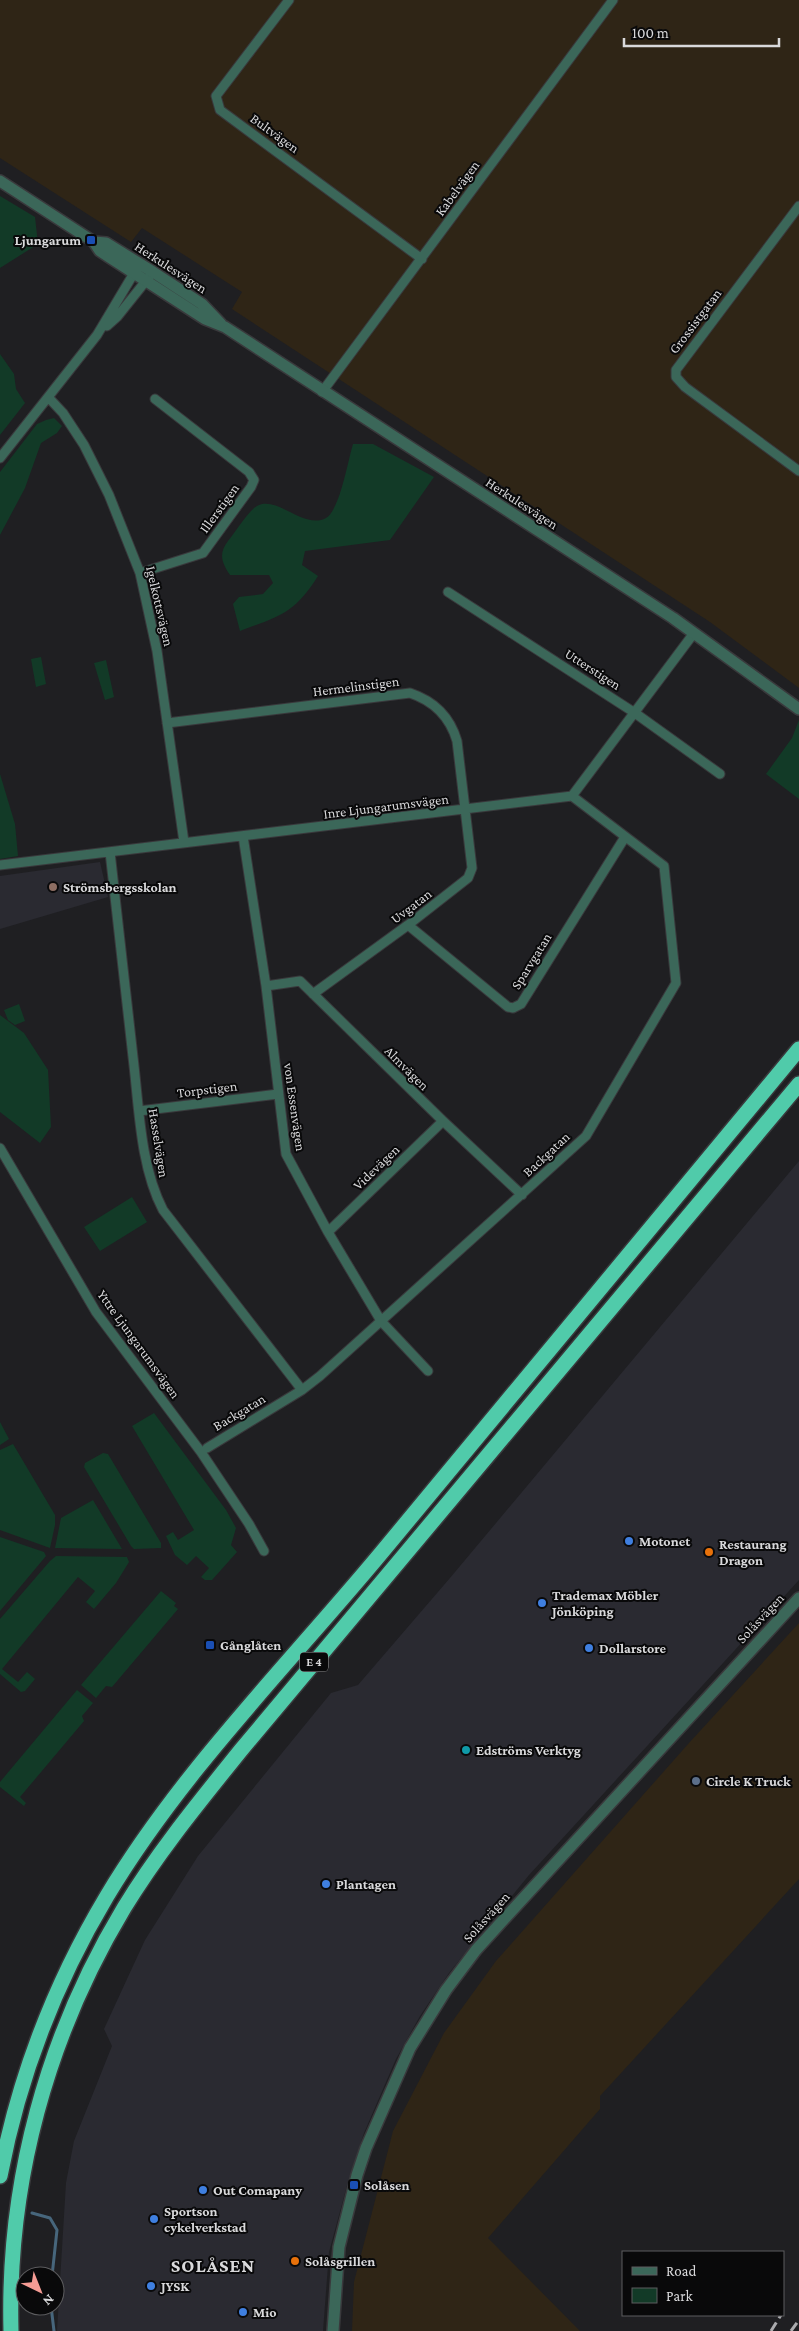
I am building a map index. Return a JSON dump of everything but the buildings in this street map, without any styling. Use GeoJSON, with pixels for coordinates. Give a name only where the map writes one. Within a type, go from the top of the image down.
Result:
{"type":"FeatureCollection","features":[{"type":"Feature","properties":{"kind":"highway","name":"E 4"},"geometry":{"type":"LineString","coordinates":[[0,2176],[9,2126],[25,2073],[48,2012],[74,1955],[108,1894],[162,1815],[225,1736],[368,1569],[799,1050]]}},
{"type":"Feature","properties":{"kind":"highway","name":"E 4"},"geometry":{"type":"LineString","coordinates":[[11,2331],[11,2275],[18,2202],[31,2132],[65,2025],[93,1964],[124,1908],[183,1822],[240,1750],[799,1084]]}},
{"type":"Feature","properties":{"kind":"street","name":"Bultvägen"},"geometry":{"type":"LineString","coordinates":[[289,0],[216,96],[220,110],[422,259]]}},
{"type":"Feature","properties":{"kind":"street","name":"Kabelvägen"},"geometry":{"type":"LineString","coordinates":[[322,392],[613,0]]}},
{"type":"Feature","properties":{"kind":"street","name":"Herkulesvägen"},"geometry":{"type":"LineString","coordinates":[[0,181],[94,242],[100,251],[150,276],[205,319],[225,327],[694,633],[799,709]]}},
{"type":"Feature","properties":{"kind":"street","name":"Grossistgatan"},"geometry":{"type":"LineString","coordinates":[[799,206],[678,367],[676,377],[685,387],[799,471]]}},
{"type":"Feature","properties":{"kind":"street"},"geometry":{"type":"LineString","coordinates":[[0,458],[97,335],[137,268]]}},
{"type":"Feature","properties":{"kind":"street"},"geometry":{"type":"LineString","coordinates":[[97,335],[117,317],[150,276]]}},
{"type":"Feature","properties":{"kind":"street","name":"Igelkottsvägen"},"geometry":{"type":"LineString","coordinates":[[48,397],[63,413],[84,445],[109,495],[140,574],[157,650],[184,842]]}},
{"type":"Feature","properties":{"kind":"street","name":"Illerstigen"},"geometry":{"type":"LineString","coordinates":[[140,574],[203,553],[251,487],[254,480],[249,472],[155,398]]}},
{"type":"Feature","properties":{"kind":"street","name":"Utterstigen"},"geometry":{"type":"LineString","coordinates":[[448,592],[635,713],[720,774]]}},
{"type":"Feature","properties":{"kind":"street"},"geometry":{"type":"LineString","coordinates":[[572,796],[694,633]]}},
{"type":"Feature","properties":{"kind":"street","name":"Hermelinstigen"},"geometry":{"type":"LineString","coordinates":[[167,723],[410,693],[424,698],[452,726],[457,741],[464,810]]}},
{"type":"Feature","properties":{"kind":"street","name":"Inre Ljungarumsvägen"},"geometry":{"type":"LineString","coordinates":[[0,865],[572,796]]}},
{"type":"Feature","properties":{"kind":"street","name":"Backgatan"},"geometry":{"type":"LineString","coordinates":[[207,1448],[302,1390],[586,1136],[676,983],[664,866],[572,796]]}},
{"type":"Feature","properties":{"kind":"street","name":"Uvgatan"},"geometry":{"type":"LineString","coordinates":[[313,994],[408,925],[468,878],[472,868],[464,810]]}},
{"type":"Feature","properties":{"kind":"street","name":"von Essenvägen"},"geometry":{"type":"LineString","coordinates":[[243,836],[266,986],[286,1154],[328,1232],[381,1321],[428,1371]]}},
{"type":"Feature","properties":{"kind":"street","name":"Sparvgatan"},"geometry":{"type":"LineString","coordinates":[[408,925],[508,1007],[515,1007],[520,1004],[625,837]]}},
{"type":"Feature","properties":{"kind":"street","name":"Hasselvägen"},"geometry":{"type":"LineString","coordinates":[[110,852],[139,1111],[150,1179],[163,1210],[302,1390]]}},
{"type":"Feature","properties":{"kind":"street","name":"Almvägen"},"geometry":{"type":"LineString","coordinates":[[266,986],[300,981],[442,1122],[522,1195]]}},
{"type":"Feature","properties":{"kind":"street","name":"Torpstigen"},"geometry":{"type":"LineString","coordinates":[[139,1111],[278,1094]]}},
{"type":"Feature","properties":{"kind":"street","name":"Videvägen"},"geometry":{"type":"LineString","coordinates":[[328,1232],[442,1122]]}},
{"type":"Feature","properties":{"kind":"street","name":"Yttre Ljungarumsvägen"},"geometry":{"type":"LineString","coordinates":[[0,1148],[96,1312],[201,1452],[249,1524],[264,1551]]}},
{"type":"Feature","properties":{"kind":"street","name":"Solåsvägen"},"geometry":{"type":"LineString","coordinates":[[333,2331],[339,2247],[357,2175],[410,2048],[446,1990],[476,1950],[799,1598]]}},
{"type":"Feature","properties":{"kind":"shaded area"},"geometry":{"type":"Polygon","coordinates":[[[0,0],[799,0],[799,688],[710,622],[232,309],[242,292],[142,228],[131,242],[0,158],[0,0]]]}},
{"type":"Feature","properties":{"kind":"shaded area","name":"Strömsbergsskolan"},"geometry":{"type":"Polygon","coordinates":[[[100,862],[108,897],[0,929],[0,876],[100,862]]]}},
{"type":"Feature","properties":{"kind":"shaded area"},"geometry":{"type":"Polygon","coordinates":[[[799,1161],[799,1580],[529,1875],[449,1973],[420,2016],[396,2059],[364,2133],[348,2182],[329,2252],[323,2331],[57,2331],[58,2316],[65,2316],[65,2266],[61,2266],[66,2183],[74,2141],[112,2046],[104,2029],[145,1940],[198,1856],[331,1693],[358,1685],[799,1161]]]}},
{"type":"Feature","properties":{"kind":"shaded area"},"geometry":{"type":"Polygon","coordinates":[[[799,1623],[799,1879],[600,2096],[600,2109],[488,2238],[580,2331],[352,2331],[354,2282],[393,2131],[444,2033],[496,1961],[689,1743],[799,1623]]]}},
{"type":"Feature","properties":{"kind":"green space"},"geometry":{"type":"Polygon","coordinates":[[[0,196],[35,217],[38,244],[0,268],[0,196]]]}},
{"type":"Feature","properties":{"kind":"green space"},"geometry":{"type":"Polygon","coordinates":[[[0,354],[14,374],[16,389],[25,403],[0,435],[0,354]]]}},
{"type":"Feature","properties":{"kind":"green space"},"geometry":{"type":"Polygon","coordinates":[[[54,418],[62,426],[57,433],[41,443],[25,488],[0,535],[0,472],[37,424],[54,418]]]}},
{"type":"Feature","properties":{"kind":"green space"},"geometry":{"type":"Polygon","coordinates":[[[353,444],[373,444],[434,477],[390,540],[305,551],[302,565],[318,576],[301,599],[276,617],[240,631],[233,604],[239,597],[263,594],[273,583],[269,575],[230,575],[222,558],[225,546],[250,512],[257,506],[273,505],[309,520],[326,518],[331,513],[339,495],[353,444]]]}},
{"type":"Feature","properties":{"kind":"green space"},"geometry":{"type":"Polygon","coordinates":[[[41,657],[46,684],[36,687],[31,659],[41,657]]]}},
{"type":"Feature","properties":{"kind":"green space"},"geometry":{"type":"Polygon","coordinates":[[[106,660],[114,697],[105,700],[94,663],[106,660]]]}},
{"type":"Feature","properties":{"kind":"green space"},"geometry":{"type":"Polygon","coordinates":[[[799,720],[799,799],[766,774],[792,738],[799,720]]]}},
{"type":"Feature","properties":{"kind":"green space"},"geometry":{"type":"Polygon","coordinates":[[[0,774],[15,824],[18,856],[0,859],[0,774]]]}},
{"type":"Feature","properties":{"kind":"green space"},"geometry":{"type":"Polygon","coordinates":[[[19,1004],[25,1021],[15,1025],[8,1020],[4,1010],[19,1004]]]}},
{"type":"Feature","properties":{"kind":"green space"},"geometry":{"type":"Polygon","coordinates":[[[0,1015],[24,1033],[48,1070],[51,1127],[40,1143],[0,1112],[0,1015]]]}},
{"type":"Feature","properties":{"kind":"green space"},"geometry":{"type":"Polygon","coordinates":[[[132,1197],[147,1222],[100,1251],[84,1227],[132,1197]]]}},
{"type":"Feature","properties":{"kind":"green space"},"geometry":{"type":"Polygon","coordinates":[[[154,1413],[226,1510],[236,1528],[231,1545],[237,1552],[212,1580],[205,1580],[201,1577],[209,1568],[196,1556],[187,1565],[175,1555],[166,1536],[173,1532],[178,1540],[194,1530],[132,1426],[154,1413]]]}},
{"type":"Feature","properties":{"kind":"green space"},"geometry":{"type":"Polygon","coordinates":[[[0,1422],[9,1439],[0,1445],[0,1422]]]}},
{"type":"Feature","properties":{"kind":"green space"},"geometry":{"type":"Polygon","coordinates":[[[13,1444],[55,1515],[50,1548],[0,1530],[0,1450],[13,1444]]]}},
{"type":"Feature","properties":{"kind":"green space"},"geometry":{"type":"Polygon","coordinates":[[[103,1453],[108,1454],[161,1543],[161,1548],[134,1549],[131,1546],[84,1467],[85,1463],[103,1453]]]}},
{"type":"Feature","properties":{"kind":"green space"},"geometry":{"type":"Polygon","coordinates":[[[93,1500],[122,1549],[55,1548],[61,1518],[93,1500]]]}},
{"type":"Feature","properties":{"kind":"green space"},"geometry":{"type":"Polygon","coordinates":[[[0,1537],[44,1552],[46,1556],[0,1611],[0,1537]]]}},
{"type":"Feature","properties":{"kind":"green space"},"geometry":{"type":"Polygon","coordinates":[[[56,1556],[127,1557],[129,1562],[116,1583],[94,1609],[86,1602],[95,1591],[78,1577],[2,1669],[18,1682],[27,1672],[35,1679],[25,1691],[21,1692],[0,1674],[0,1619],[56,1556]]]}},
{"type":"Feature","properties":{"kind":"green space"},"geometry":{"type":"Polygon","coordinates":[[[161,1591],[176,1603],[174,1606],[178,1609],[112,1687],[106,1686],[96,1698],[81,1685],[161,1591]]]}},
{"type":"Feature","properties":{"kind":"green space"},"geometry":{"type":"Polygon","coordinates":[[[77,1690],[93,1703],[82,1716],[84,1721],[20,1797],[26,1803],[24,1806],[0,1787],[0,1782],[77,1690]]]}},
{"type":"Feature","properties":{"kind":"waterway"},"geometry":{"type":"LineString","coordinates":[[32,2213],[50,2218],[57,2230],[53,2266]]}},
{"type":"Feature","properties":{"kind":"waterway"},"geometry":{"type":"LineString","coordinates":[[52,2316],[54,2331]]}},
{"type":"Feature","properties":{"kind":"railway"},"geometry":{"type":"LineString","coordinates":[[771,2331],[780,2316]]}},
{"type":"Feature","properties":{"kind":"railway"},"geometry":{"type":"LineString","coordinates":[[791,2331],[799,2320]]}},
{"type":"Feature","properties":{"kind":"place","name":"Ljungarum"},"geometry":{"type":"Point","coordinates":[91,240]}},
{"type":"Feature","properties":{"kind":"place","name":"Strömsbergsskolan"},"geometry":{"type":"Point","coordinates":[53,887]}},
{"type":"Feature","properties":{"kind":"place","name":"Motonet"},"geometry":{"type":"Point","coordinates":[629,1541]}},
{"type":"Feature","properties":{"kind":"place","name":"Restaurang Dragon"},"geometry":{"type":"Point","coordinates":[709,1552]}},
{"type":"Feature","properties":{"kind":"place","name":"Trademax Möbler Jönköping"},"geometry":{"type":"Point","coordinates":[542,1603]}},
{"type":"Feature","properties":{"kind":"place","name":"Gånglåten"},"geometry":{"type":"Point","coordinates":[210,1645]}},
{"type":"Feature","properties":{"kind":"place","name":"Dollarstore"},"geometry":{"type":"Point","coordinates":[589,1648]}},
{"type":"Feature","properties":{"kind":"place","name":"Edströms Verktyg"},"geometry":{"type":"Point","coordinates":[466,1750]}},
{"type":"Feature","properties":{"kind":"place","name":"Circle K Truck"},"geometry":{"type":"Point","coordinates":[696,1781]}},
{"type":"Feature","properties":{"kind":"place","name":"Plantagen"},"geometry":{"type":"Point","coordinates":[326,1884]}},
{"type":"Feature","properties":{"kind":"place","name":"Solåsen"},"geometry":{"type":"Point","coordinates":[354,2185]}},
{"type":"Feature","properties":{"kind":"place","name":"Out Comapany"},"geometry":{"type":"Point","coordinates":[203,2190]}},
{"type":"Feature","properties":{"kind":"place","name":"Sportson cykelverkstad"},"geometry":{"type":"Point","coordinates":[154,2219]}},
{"type":"Feature","properties":{"kind":"place","name":"Solåsgrillen"},"geometry":{"type":"Point","coordinates":[295,2261]}},
{"type":"Feature","properties":{"kind":"place","name":"JYSK"},"geometry":{"type":"Point","coordinates":[151,2286]}},
{"type":"Feature","properties":{"kind":"place","name":"Mio"},"geometry":{"type":"Point","coordinates":[243,2312]}},
{"type":"Feature","properties":{"kind":"district","name":"SOLÅSEN"},"geometry":{"type":"Point","coordinates":[213,2265]}}]}
